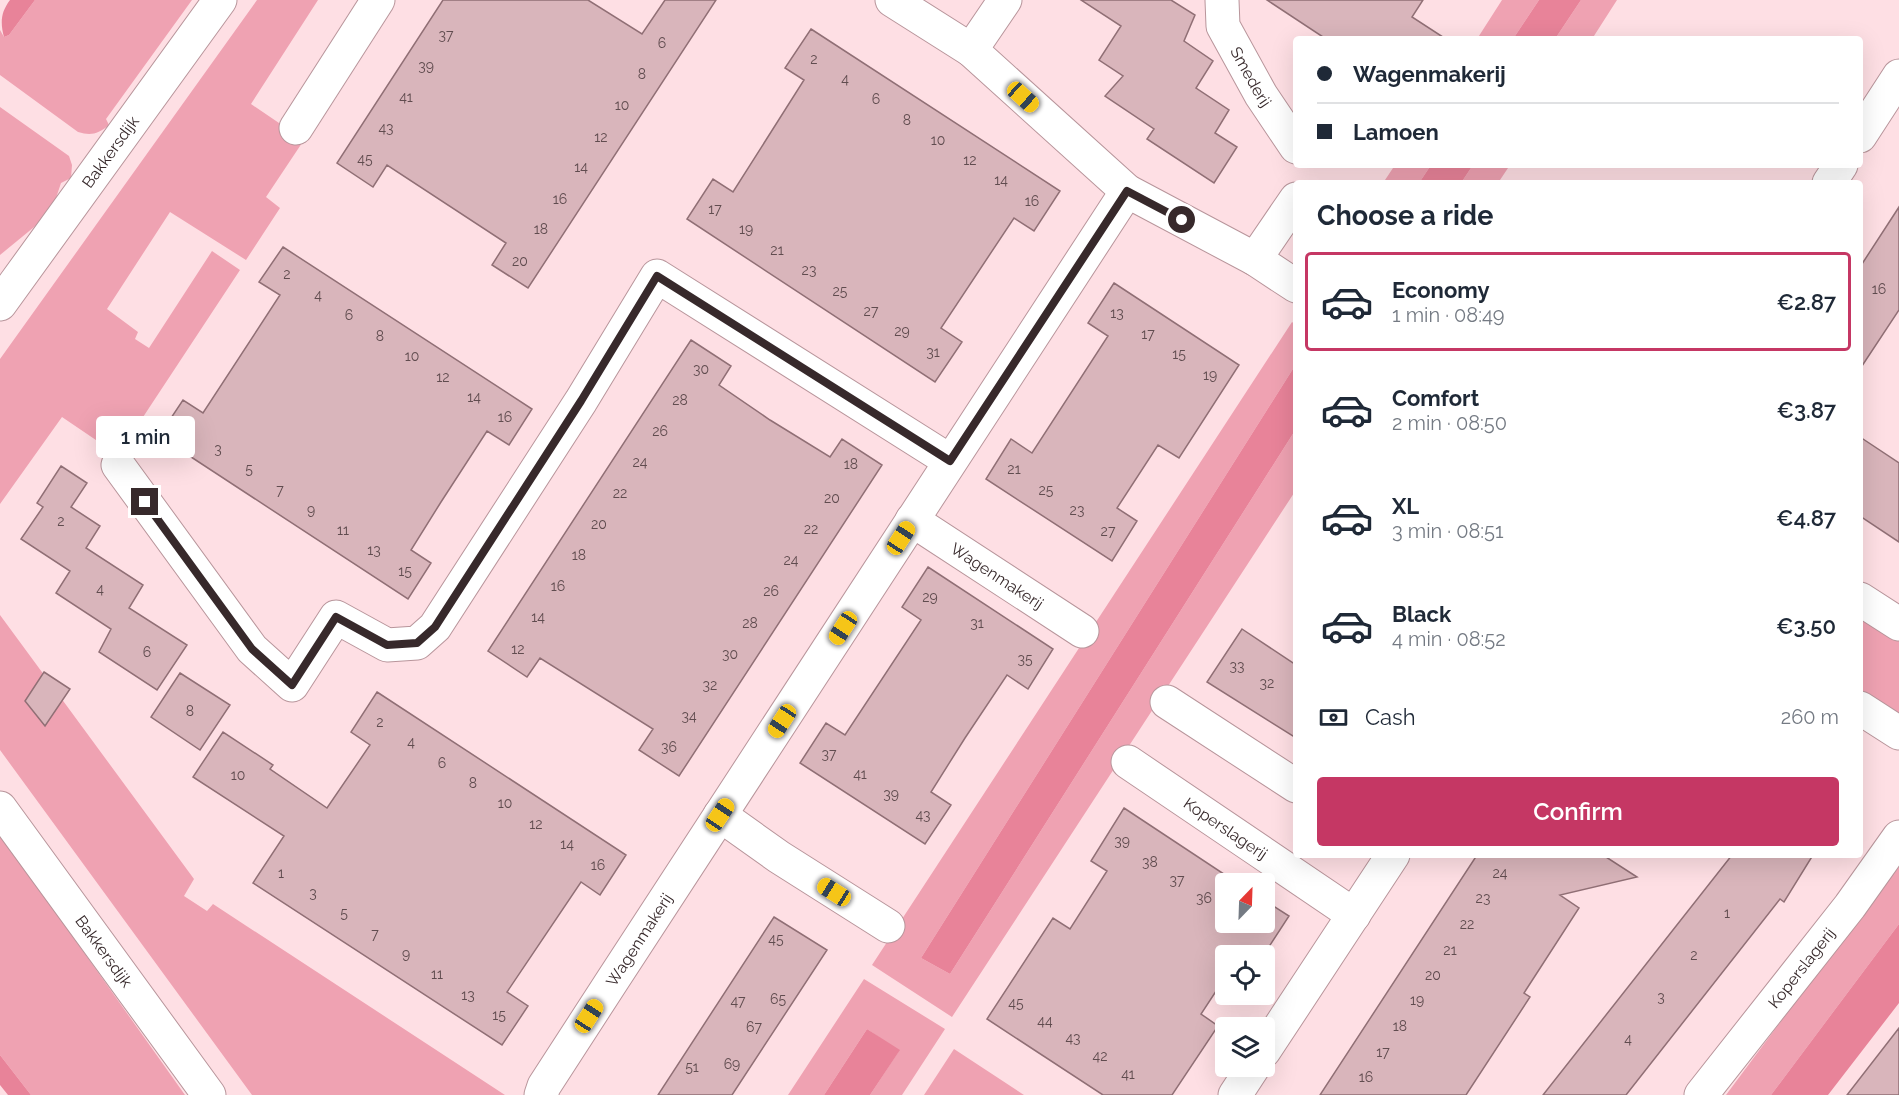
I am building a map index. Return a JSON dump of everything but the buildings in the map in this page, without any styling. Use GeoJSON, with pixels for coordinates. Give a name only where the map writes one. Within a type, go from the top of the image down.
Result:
{"type":"FeatureCollection","features":[{"type":"Feature","properties":{"kind":"street","name":"Bakkersdijk"},"geometry":{"type":"LineString","coordinates":[[0,304],[220,0]]}},
{"type":"Feature","properties":{"kind":"street"},"geometry":{"type":"LineString","coordinates":[[296,128],[378,0]]}},
{"type":"Feature","properties":{"kind":"street"},"geometry":{"type":"LineString","coordinates":[[892,0],[971,50],[1127,191],[1255,259],[1293,284]]}},
{"type":"Feature","properties":{"kind":"street"},"geometry":{"type":"LineString","coordinates":[[971,50],[1005,0]]}},
{"type":"Feature","properties":{"kind":"street","name":"Smederij"},"geometry":{"type":"LineString","coordinates":[[1222,0],[1223,26],[1261,95],[1293,143]]}},
{"type":"Feature","properties":{"kind":"street"},"geometry":{"type":"LineString","coordinates":[[1863,131],[1899,76]]}},
{"type":"Feature","properties":{"kind":"street","name":"Wagenmakerij"},"geometry":{"type":"LineString","coordinates":[[541,1095],[562,1057],[1127,191]]}},
{"type":"Feature","properties":{"kind":"street"},"geometry":{"type":"LineString","coordinates":[[1255,259],[1293,203]]}},
{"type":"Feature","properties":{"kind":"street"},"geometry":{"type":"LineString","coordinates":[[118,465],[252,649],[292,685],[336,617],[387,645],[417,643],[435,627],[581,401],[657,276],[950,461]]}},
{"type":"Feature","properties":{"kind":"street","name":"Wagenmakerij"},"geometry":{"type":"LineString","coordinates":[[912,520],[1082,631]]}},
{"type":"Feature","properties":{"kind":"street"},"geometry":{"type":"LineString","coordinates":[[1863,601],[1899,624]]}},
{"type":"Feature","properties":{"kind":"street"},"geometry":{"type":"LineString","coordinates":[[1167,702],[1293,784]]}},
{"type":"Feature","properties":{"kind":"street"},"geometry":{"type":"LineString","coordinates":[[1863,710],[1899,733]]}},
{"type":"Feature","properties":{"kind":"street","name":"Koperslagerij"},"geometry":{"type":"LineString","coordinates":[[1128,762],[1354,915]]}},
{"type":"Feature","properties":{"kind":"street","name":"Bakkersdijk"},"geometry":{"type":"LineString","coordinates":[[0,808],[209,1095]]}},
{"type":"Feature","properties":{"kind":"street"},"geometry":{"type":"LineString","coordinates":[[720,815],[779,857],[888,926]]}},
{"type":"Feature","properties":{"kind":"street","name":"Koperslagerij"},"geometry":{"type":"LineString","coordinates":[[1701,1095],[1850,906],[1899,837]]}},
{"type":"Feature","properties":{"kind":"street"},"geometry":{"type":"LineString","coordinates":[[1275,1034],[1391,858]]}},
{"type":"Feature","properties":{"kind":"street"},"geometry":{"type":"LineString","coordinates":[[1235,1095],[1247,1077]]}},
{"type":"Feature","properties":{"kind":"shaded area"},"geometry":{"type":"Polygon","coordinates":[[[10,0],[35,0],[9,35],[4,37],[2,17],[10,0]]]}},
{"type":"Feature","properties":{"kind":"shaded area"},"geometry":{"type":"Polygon","coordinates":[[[35,0],[192,0],[106,119],[109,125],[98,132],[87,134],[78,132],[0,75],[0,30],[4,37],[9,35],[35,0]]]}},
{"type":"Feature","properties":{"kind":"shaded area"},"geometry":{"type":"Polygon","coordinates":[[[257,0],[318,0],[251,104],[304,140],[266,197],[280,208],[246,260],[170,212],[107,309],[138,332],[135,339],[149,348],[212,251],[240,270],[118,455],[62,417],[0,504],[0,359],[257,0]]]}},
{"type":"Feature","properties":{"kind":"shaded area"},"geometry":{"type":"Polygon","coordinates":[[[1502,0],[1539,0],[1515,36],[1479,36],[1502,0]]]}},
{"type":"Feature","properties":{"kind":"shaded area"},"geometry":{"type":"Polygon","coordinates":[[[1539,0],[1581,0],[1557,36],[1515,36],[1539,0]]]}},
{"type":"Feature","properties":{"kind":"shaded area"},"geometry":{"type":"Polygon","coordinates":[[[1581,0],[1617,0],[1594,36],[1557,36],[1581,0]]]}},
{"type":"Feature","properties":{"kind":"shaded area"},"geometry":{"type":"Polygon","coordinates":[[[0,107],[69,156],[72,165],[71,178],[61,183],[55,201],[39,223],[0,255],[0,107]]]}},
{"type":"Feature","properties":{"kind":"shaded area"},"geometry":{"type":"Polygon","coordinates":[[[1393,168],[1429,168],[1421,180],[1385,180],[1393,168]]]}},
{"type":"Feature","properties":{"kind":"shaded area"},"geometry":{"type":"Polygon","coordinates":[[[1429,168],[1471,168],[1463,180],[1421,180],[1429,168]]]}},
{"type":"Feature","properties":{"kind":"shaded area"},"geometry":{"type":"Polygon","coordinates":[[[1471,168],[1508,168],[1500,180],[1463,180],[1471,168]]]}},
{"type":"Feature","properties":{"kind":"shaded area"},"geometry":{"type":"Polygon","coordinates":[[[1292,322],[1293,369],[921,958],[950,974],[1293,434],[1293,495],[952,1017],[872,965],[1292,322]]]}},
{"type":"Feature","properties":{"kind":"shaded area"},"geometry":{"type":"Polygon","coordinates":[[[1293,369],[1293,434],[950,974],[921,958],[1293,369]]]}},
{"type":"Feature","properties":{"kind":"shaded area"},"geometry":{"type":"Polygon","coordinates":[[[0,615],[194,879],[184,896],[207,911],[213,904],[505,1095],[252,1095],[0,750],[0,615]]]}},
{"type":"Feature","properties":{"kind":"shaded area"},"geometry":{"type":"Polygon","coordinates":[[[1863,615],[1899,638],[1899,722],[1863,699],[1863,615]]]}},
{"type":"Feature","properties":{"kind":"shaded area"},"geometry":{"type":"Polygon","coordinates":[[[0,834],[185,1095],[31,1095],[0,1055],[0,834]]]}},
{"type":"Feature","properties":{"kind":"shaded area"},"geometry":{"type":"Polygon","coordinates":[[[1899,863],[1899,924],[1771,1095],[1726,1095],[1899,863]]]}},
{"type":"Feature","properties":{"kind":"shaded area"},"geometry":{"type":"Polygon","coordinates":[[[1899,924],[1899,1003],[1828,1095],[1771,1095],[1899,924]]]}},
{"type":"Feature","properties":{"kind":"shaded area"},"geometry":{"type":"Polygon","coordinates":[[[864,979],[945,1029],[902,1095],[870,1095],[899,1051],[867,1029],[824,1095],[788,1095],[864,979]]]}},
{"type":"Feature","properties":{"kind":"shaded area"},"geometry":{"type":"Polygon","coordinates":[[[867,1029],[900,1050],[870,1095],[824,1095],[867,1029]]]}},
{"type":"Feature","properties":{"kind":"shaded area"},"geometry":{"type":"Polygon","coordinates":[[[954,1049],[1024,1095],[924,1095],[954,1049]]]}},
{"type":"Feature","properties":{"kind":"shaded area"},"geometry":{"type":"Polygon","coordinates":[[[0,1055],[31,1095],[8,1095],[0,1085],[0,1055]]]}},
{"type":"Feature","properties":{"kind":"route"},"geometry":{"type":"LineString","coordinates":[[145,502],[252,649],[292,685],[336,617],[387,645],[417,643],[435,627],[581,401],[657,276],[950,461],[1127,191],[1182,220]]}}]}
